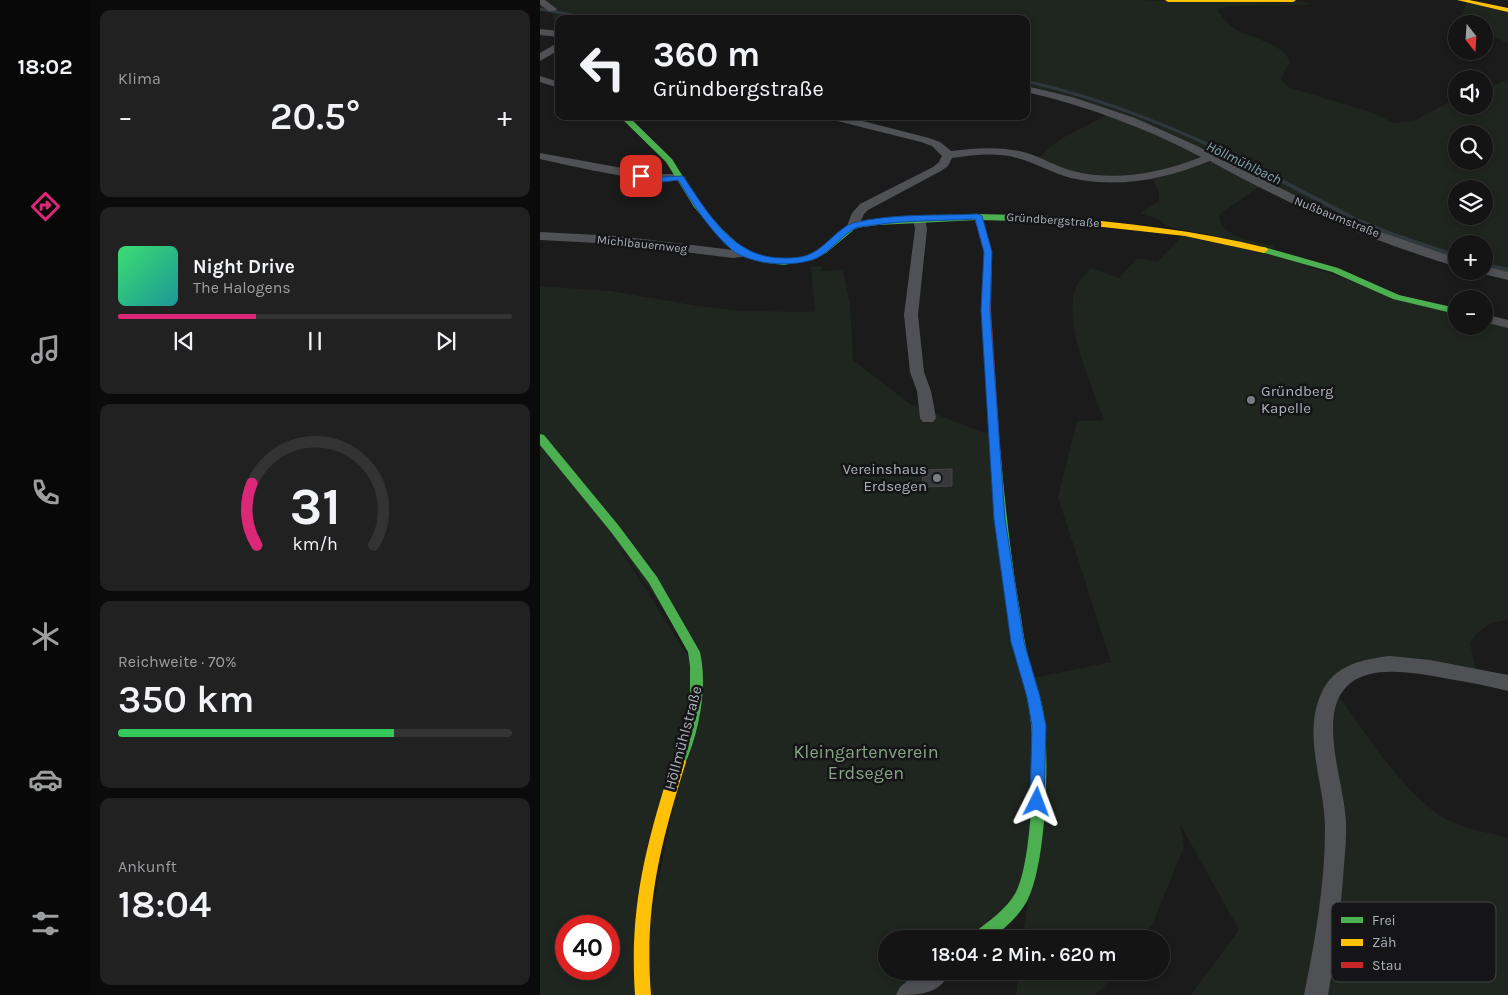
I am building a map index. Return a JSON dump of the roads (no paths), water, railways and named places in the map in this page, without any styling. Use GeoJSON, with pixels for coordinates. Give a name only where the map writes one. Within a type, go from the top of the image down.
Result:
{"type":"FeatureCollection","features":[{"type":"Feature","properties":{"kind":"street"},"geometry":{"type":"LineString","coordinates":[[1168,0],[1293,0]]}},
{"type":"Feature","properties":{"kind":"street"},"geometry":{"type":"LineString","coordinates":[[1460,0],[1508,10]]}},
{"type":"Feature","properties":{"kind":"street"},"geometry":{"type":"LineString","coordinates":[[540,1],[552,9]]}},
{"type":"Feature","properties":{"kind":"street"},"geometry":{"type":"LineString","coordinates":[[540,32],[555,34]]}},
{"type":"Feature","properties":{"kind":"street"},"geometry":{"type":"LineString","coordinates":[[540,58],[555,49]]}},
{"type":"Feature","properties":{"kind":"street"},"geometry":{"type":"LineString","coordinates":[[540,80],[555,84]]}},
{"type":"Feature","properties":{"kind":"street","name":"Nußbaumstraße"},"geometry":{"type":"LineString","coordinates":[[1030,90],[1068,99],[1150,128],[1211,157],[1295,201],[1395,241],[1448,259]]}},
{"type":"Feature","properties":{"kind":"street","name":"Gründbergstraße"},"geometry":{"type":"LineString","coordinates":[[627,120],[669,160],[708,218],[735,248],[743,253],[773,261],[806,259],[823,251],[853,226],[887,220],[978,216],[1025,217],[1139,226],[1211,237],[1304,260],[1353,277],[1396,297],[1448,309]]}},
{"type":"Feature","properties":{"kind":"street"},"geometry":{"type":"LineString","coordinates":[[845,120],[925,140],[936,144],[948,155],[1007,152],[1073,175],[1119,180],[1140,179],[1161,174],[1211,157]]}},
{"type":"Feature","properties":{"kind":"street"},"geometry":{"type":"LineString","coordinates":[[853,226],[858,214],[867,204],[933,172],[944,164],[948,155]]}},
{"type":"Feature","properties":{"kind":"street"},"geometry":{"type":"LineString","coordinates":[[540,156],[655,178],[680,178]]}},
{"type":"Feature","properties":{"kind":"street"},"geometry":{"type":"LineString","coordinates":[[978,216],[988,252],[986,310],[1000,519],[1018,642],[1034,697],[1039,734],[1036,817],[1031,863],[1026,887],[1009,914],[989,930]]}},
{"type":"Feature","properties":{"kind":"street"},"geometry":{"type":"LineString","coordinates":[[919,219],[921,229],[910,315],[917,372],[924,391],[928,418]]}},
{"type":"Feature","properties":{"kind":"street","name":"Michlbauernweg"},"geometry":{"type":"LineString","coordinates":[[540,236],[618,240],[733,254],[743,253]]}},
{"type":"Feature","properties":{"kind":"street"},"geometry":{"type":"LineString","coordinates":[[1493,272],[1508,276]]}},
{"type":"Feature","properties":{"kind":"street"},"geometry":{"type":"LineString","coordinates":[[1493,320],[1508,324]]}},
{"type":"Feature","properties":{"kind":"street","name":"Höllmühlstraße"},"geometry":{"type":"LineString","coordinates":[[540,438],[615,529],[652,580],[694,652],[698,665],[698,694],[648,874],[642,916],[640,953],[642,995]]}},
{"type":"Feature","properties":{"kind":"street"},"geometry":{"type":"LineString","coordinates":[[1316,995],[1328,928],[1336,840],[1335,813],[1324,743],[1324,717],[1331,692],[1344,678],[1356,670],[1367,666],[1394,663],[1431,667],[1508,683]]}},
{"type":"Feature","properties":{"kind":"street"},"geometry":{"type":"LineString","coordinates":[[908,995],[927,980]]}},
{"type":"Feature","properties":{"kind":"waterway","name":"Höllmühlbach"},"geometry":{"type":"LineString","coordinates":[[540,9],[572,15]]}},
{"type":"Feature","properties":{"kind":"waterway","name":"Höllmühlbach"},"geometry":{"type":"LineString","coordinates":[[1030,82],[1087,97],[1146,118],[1203,142],[1260,170]]}},
{"type":"Feature","properties":{"kind":"waterway","name":"Höllmühlbach"},"geometry":{"type":"LineString","coordinates":[[1257,168],[1355,219],[1394,235],[1448,253]]}},
{"type":"Feature","properties":{"kind":"waterway","name":"Höllmühlbach"},"geometry":{"type":"LineString","coordinates":[[1493,266],[1508,270]]}},
{"type":"Feature","properties":{"kind":"place","name":"Gründberg Kapelle"},"geometry":{"type":"Point","coordinates":[1251,400]}},
{"type":"Feature","properties":{"kind":"place","name":"Vereinshaus Erdsegen"},"geometry":{"type":"Point","coordinates":[937,478]}},
{"type":"Feature","properties":{"kind":"park label","name":"Kleingartenverein Erdsegen"},"geometry":{"type":"Point","coordinates":[866,762]}}]}
